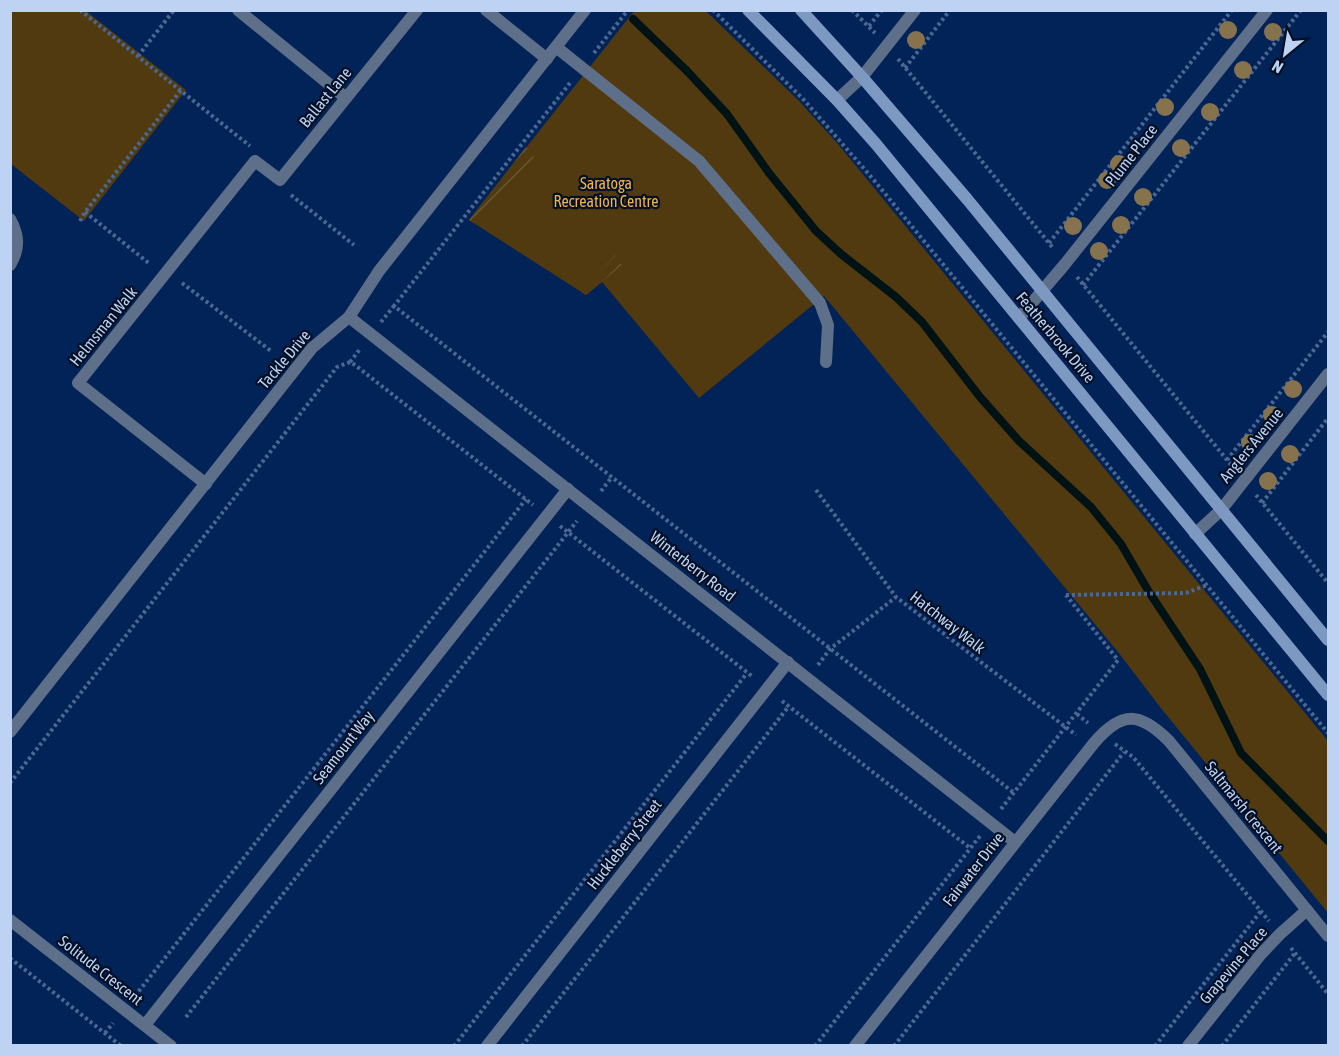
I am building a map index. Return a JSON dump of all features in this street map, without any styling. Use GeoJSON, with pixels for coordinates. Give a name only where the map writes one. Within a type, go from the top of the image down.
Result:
{"type":"FeatureCollection","features":[{"type":"Feature","properties":{"kind":"street"},"geometry":{"type":"LineString","coordinates":[[238,10],[346,98]]}},
{"type":"Feature","properties":{"kind":"street","name":"Ballast Lane"},"geometry":{"type":"LineString","coordinates":[[280,180],[417,10]]}},
{"type":"Feature","properties":{"kind":"street"},"geometry":{"type":"LineString","coordinates":[[486,10],[547,59]]}},
{"type":"Feature","properties":{"kind":"street","name":"Tackle Drive"},"geometry":{"type":"LineString","coordinates":[[10,732],[312,348],[349,317],[379,271],[585,10]]}},
{"type":"Feature","properties":{"kind":"street","name":"Featherbrook Drive"},"geometry":{"type":"LineString","coordinates":[[748,10],[837,100],[1329,695]]}},
{"type":"Feature","properties":{"kind":"street","name":"Featherbrook Drive"},"geometry":{"type":"LineString","coordinates":[[801,10],[862,77],[1043,291],[1329,640]]}},
{"type":"Feature","properties":{"kind":"street"},"geometry":{"type":"LineString","coordinates":[[837,100],[862,77],[915,10]]}},
{"type":"Feature","properties":{"kind":"street","name":"Plume Place"},"geometry":{"type":"LineString","coordinates":[[1019,318],[1065,264],[1267,10]]}},
{"type":"Feature","properties":{"kind":"street"},"geometry":{"type":"LineString","coordinates":[[556,47],[699,161],[820,303],[828,325],[826,362]]}},
{"type":"Feature","properties":{"kind":"street"},"geometry":{"type":"LineString","coordinates":[[255,161],[280,180]]}},
{"type":"Feature","properties":{"kind":"street","name":"Helmsman Walk"},"geometry":{"type":"LineString","coordinates":[[206,484],[78,383],[255,161]]}},
{"type":"Feature","properties":{"kind":"street"},"geometry":{"type":"LineString","coordinates":[[10,219],[16,230],[18,241],[17,251],[10,265]]}},
{"type":"Feature","properties":{"kind":"street","name":"Winterberry Road"},"geometry":{"type":"LineString","coordinates":[[349,317],[1016,842]]}},
{"type":"Feature","properties":{"kind":"street","name":"Anglers Avenue"},"geometry":{"type":"LineString","coordinates":[[1196,534],[1221,510],[1329,374]]}},
{"type":"Feature","properties":{"kind":"street","name":"Seamount Way"},"geometry":{"type":"LineString","coordinates":[[145,1025],[568,489]]}},
{"type":"Feature","properties":{"kind":"street","name":"Huckleberry Street"},"geometry":{"type":"LineString","coordinates":[[487,1046],[788,662]]}},
{"type":"Feature","properties":{"kind":"street","name":"Saltmarsh Crescent"},"geometry":{"type":"LineString","coordinates":[[1123,719],[1133,717],[1149,723],[1169,741],[1329,936]]}},
{"type":"Feature","properties":{"kind":"street","name":"Fairwater Drive"},"geometry":{"type":"LineString","coordinates":[[855,1046],[1090,747],[1111,725],[1123,719]]}},
{"type":"Feature","properties":{"kind":"street","name":"Grapevine Place"},"geometry":{"type":"LineString","coordinates":[[1188,1046],[1261,954],[1307,910]]}},
{"type":"Feature","properties":{"kind":"street","name":"Solitude Crescent"},"geometry":{"type":"LineString","coordinates":[[10,920],[171,1046]]}},
{"type":"Feature","properties":{"kind":"path"},"geometry":{"type":"LineString","coordinates":[[80,10],[249,145],[255,161]]}},
{"type":"Feature","properties":{"kind":"path"},"geometry":{"type":"LineString","coordinates":[[138,56],[174,10]]}},
{"type":"Feature","properties":{"kind":"path"},"geometry":{"type":"LineString","coordinates":[[628,10],[394,306],[1014,793]]}},
{"type":"Feature","properties":{"kind":"path"},"geometry":{"type":"LineString","coordinates":[[713,10],[804,100],[873,179],[1329,733]]}},
{"type":"Feature","properties":{"kind":"path"},"geometry":{"type":"LineString","coordinates":[[852,10],[887,46],[1329,583]]}},
{"type":"Feature","properties":{"kind":"path"},"geometry":{"type":"LineString","coordinates":[[869,26],[882,10]]}},
{"type":"Feature","properties":{"kind":"path"},"geometry":{"type":"LineString","coordinates":[[905,68],[950,10]]}},
{"type":"Feature","properties":{"kind":"path"},"geometry":{"type":"LineString","coordinates":[[1048,243],[1232,10]]}},
{"type":"Feature","properties":{"kind":"path"},"geometry":{"type":"LineString","coordinates":[[1083,285],[1301,10]]}},
{"type":"Feature","properties":{"kind":"path"},"geometry":{"type":"LineString","coordinates":[[80,221],[181,90]]}},
{"type":"Feature","properties":{"kind":"path"},"geometry":{"type":"LineString","coordinates":[[280,180],[291,194],[354,245]]}},
{"type":"Feature","properties":{"kind":"path"},"geometry":{"type":"LineString","coordinates":[[1227,460],[1329,332]]}},
{"type":"Feature","properties":{"kind":"path"},"geometry":{"type":"LineString","coordinates":[[1262,503],[1329,418]]}},
{"type":"Feature","properties":{"kind":"path"},"geometry":{"type":"LineString","coordinates":[[186,1017],[612,477]]}},
{"type":"Feature","properties":{"kind":"path","name":"Hatchway Walk"},"geometry":{"type":"LineString","coordinates":[[816,490],[896,597],[1090,747]]}},
{"type":"Feature","properties":{"kind":"path"},"geometry":{"type":"LineString","coordinates":[[105,1033],[526,499]]}},
{"type":"Feature","properties":{"kind":"path"},"geometry":{"type":"LineString","coordinates":[[815,1046],[1118,660],[1066,595],[1186,593],[1207,585]]}},
{"type":"Feature","properties":{"kind":"path"},"geometry":{"type":"LineString","coordinates":[[808,678],[830,649],[896,597]]}},
{"type":"Feature","properties":{"kind":"path"},"geometry":{"type":"LineString","coordinates":[[454,1046],[747,673]]}},
{"type":"Feature","properties":{"kind":"path"},"geometry":{"type":"LineString","coordinates":[[522,1046],[789,706]]}},
{"type":"Feature","properties":{"kind":"path"},"geometry":{"type":"LineString","coordinates":[[1077,714],[1133,757],[1329,994]]}},
{"type":"Feature","properties":{"kind":"path"},"geometry":{"type":"LineString","coordinates":[[894,1046],[1124,752]]}},
{"type":"Feature","properties":{"kind":"path"},"geometry":{"type":"LineString","coordinates":[[1155,1046],[1261,911]]}},
{"type":"Feature","properties":{"kind":"path"},"geometry":{"type":"LineString","coordinates":[[1222,1046],[1295,953]]}},
{"type":"Feature","properties":{"kind":"path"},"geometry":{"type":"LineString","coordinates":[[10,958],[121,1046]]}},
{"type":"Feature","properties":{"kind":"green space"},"geometry":{"type":"Polygon","coordinates":[[[10,11],[86,11],[186,90],[84,221],[11,164],[10,11]]]}},
{"type":"Feature","properties":{"kind":"green space","name":"Saratoga Recreation Centre"},"geometry":{"type":"Polygon","coordinates":[[[634,11],[706,11],[799,101],[838,144],[1328,741],[1328,913],[1118,652],[824,296],[699,398],[602,282],[586,295],[469,220],[634,11]]]}},
{"type":"Feature","properties":{"kind":"green space"},"geometry":{"type":"Polygon","coordinates":[[[526,147],[536,160],[473,223],[469,220],[526,147]]]}},
{"type":"Feature","properties":{"kind":"green space"},"geometry":{"type":"Polygon","coordinates":[[[615,255],[622,265],[586,295],[581,292],[615,255]]]}},
{"type":"Feature","properties":{"kind":"waterway"},"geometry":{"type":"LineString","coordinates":[[633,19],[687,71],[727,114],[769,173],[816,231],[841,254],[896,297],[922,322],[980,397],[1019,441],[1091,507],[1121,544],[1149,592],[1200,669],[1241,753],[1328,841]]}}]}
